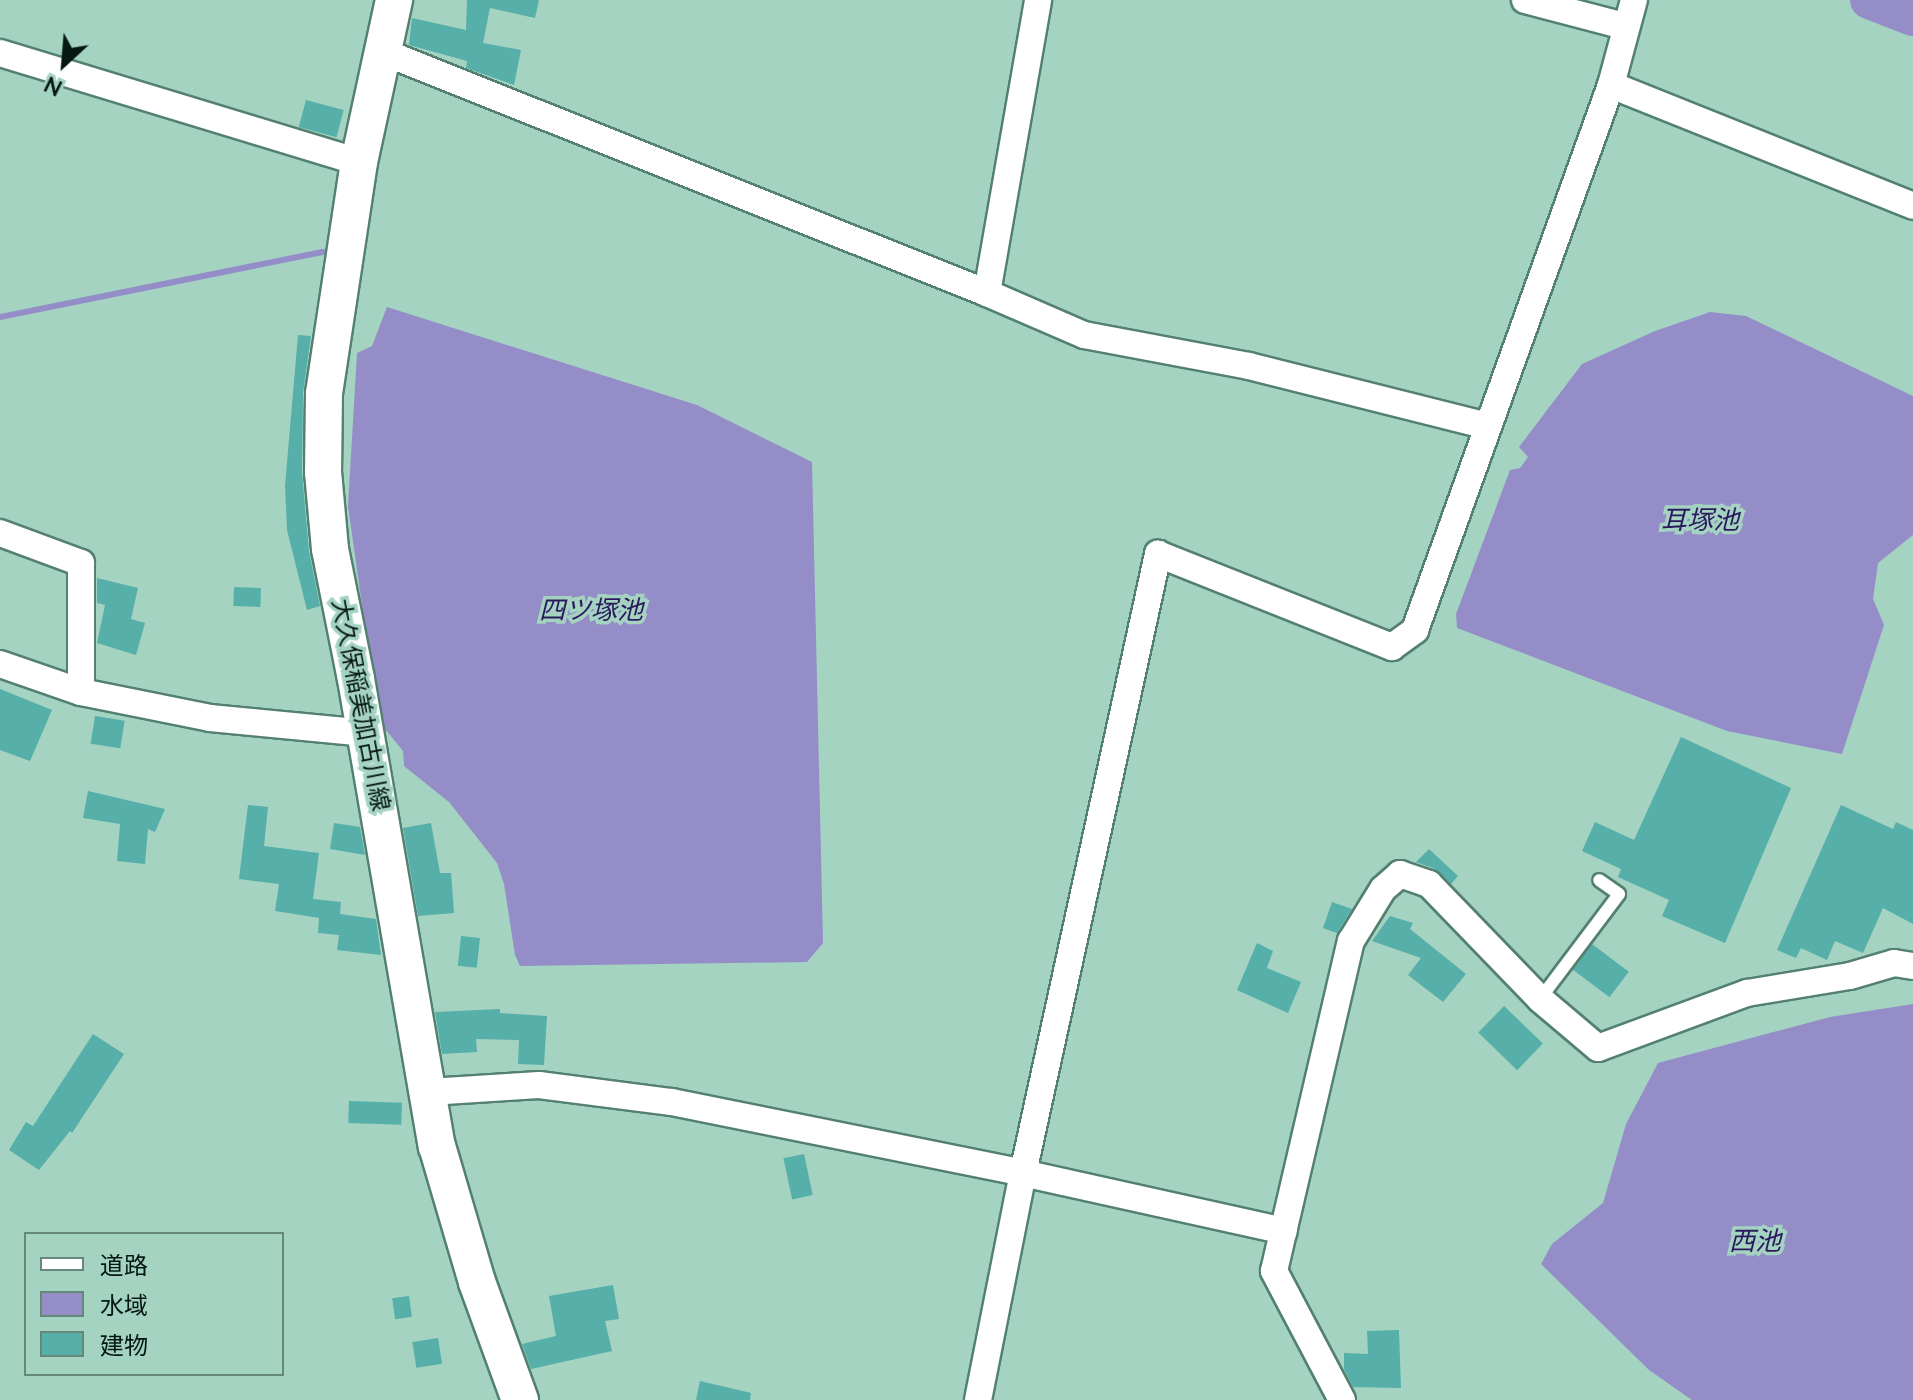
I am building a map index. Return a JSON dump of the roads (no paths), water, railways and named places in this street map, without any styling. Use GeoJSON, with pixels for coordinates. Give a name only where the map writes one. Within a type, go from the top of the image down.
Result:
{"type":"FeatureCollection","features":[{"type":"Feature","properties":{"kind":"main road","name":"大久保稲美加古川線"},"geometry":{"type":"LineString","coordinates":[[394,0],[386,53],[359,162],[324,393],[323,472],[330,549],[366,733],[441,1161],[477,1282],[520,1400]]}},
{"type":"Feature","properties":{"kind":"street"},"geometry":{"type":"LineString","coordinates":[[987,293],[1038,0]]}},
{"type":"Feature","properties":{"kind":"street"},"geometry":{"type":"LineString","coordinates":[[1525,0],[1624,26]]}},
{"type":"Feature","properties":{"kind":"street"},"geometry":{"type":"LineString","coordinates":[[978,1400],[1023,1173],[1158,554],[1392,647],[1415,630],[1611,85],[1624,26],[1634,0]]}},
{"type":"Feature","properties":{"kind":"street"},"geometry":{"type":"LineString","coordinates":[[0,53],[359,162]]}},
{"type":"Feature","properties":{"kind":"street"},"geometry":{"type":"LineString","coordinates":[[386,53],[987,293],[1084,335],[1249,366],[1488,426]]}},
{"type":"Feature","properties":{"kind":"street"},"geometry":{"type":"LineString","coordinates":[[1611,85],[1913,206]]}},
{"type":"Feature","properties":{"kind":"street"},"geometry":{"type":"LineString","coordinates":[[0,533],[81,563],[81,692]]}},
{"type":"Feature","properties":{"kind":"street"},"geometry":{"type":"LineString","coordinates":[[0,664],[81,692],[210,718],[366,733]]}},
{"type":"Feature","properties":{"kind":"street"},"geometry":{"type":"LineString","coordinates":[[1342,1400],[1274,1271],[1351,941],[1383,889],[1400,874],[1429,884],[1540,999],[1598,1048],[1747,993],[1850,976],[1894,963],[1913,966]]}},
{"type":"Feature","properties":{"kind":"street"},"geometry":{"type":"LineString","coordinates":[[429,1092],[539,1085],[628,1096],[1023,1173],[1284,1231]]}},
{"type":"Feature","properties":{"kind":"lane"},"geometry":{"type":"LineString","coordinates":[[1540,999],[1619,894],[1599,880]]}},
{"type":"Feature","properties":{"kind":"water","name":"四ツ塚池"},"geometry":{"type":"Polygon","coordinates":[[[387,307],[697,405],[812,462],[823,943],[807,962],[520,966],[515,955],[504,884],[497,863],[449,802],[404,766],[403,751],[381,724],[374,690],[348,506],[357,353],[372,346],[387,307]]]}},
{"type":"Feature","properties":{"kind":"water","name":"耳塚池"},"geometry":{"type":"Polygon","coordinates":[[[1710,312],[1746,316],[1913,396],[1913,535],[1878,563],[1873,599],[1884,625],[1842,754],[1727,731],[1457,628],[1456,614],[1510,470],[1520,468],[1528,457],[1519,447],[1582,364],[1655,331],[1710,312]]]}},
{"type":"Feature","properties":{"kind":"water","name":"西池"},"geometry":{"type":"Polygon","coordinates":[[[1913,1004],[1913,1400],[1692,1400],[1649,1370],[1541,1264],[1552,1244],[1603,1203],[1626,1124],[1658,1063],[1830,1017],[1913,1004]]]}},
{"type":"Feature","properties":{"kind":"waterway"},"geometry":{"type":"LineString","coordinates":[[1869,0],[1913,17]]}},
{"type":"Feature","properties":{"kind":"waterway"},"geometry":{"type":"LineString","coordinates":[[0,317],[323,252]]}}]}
